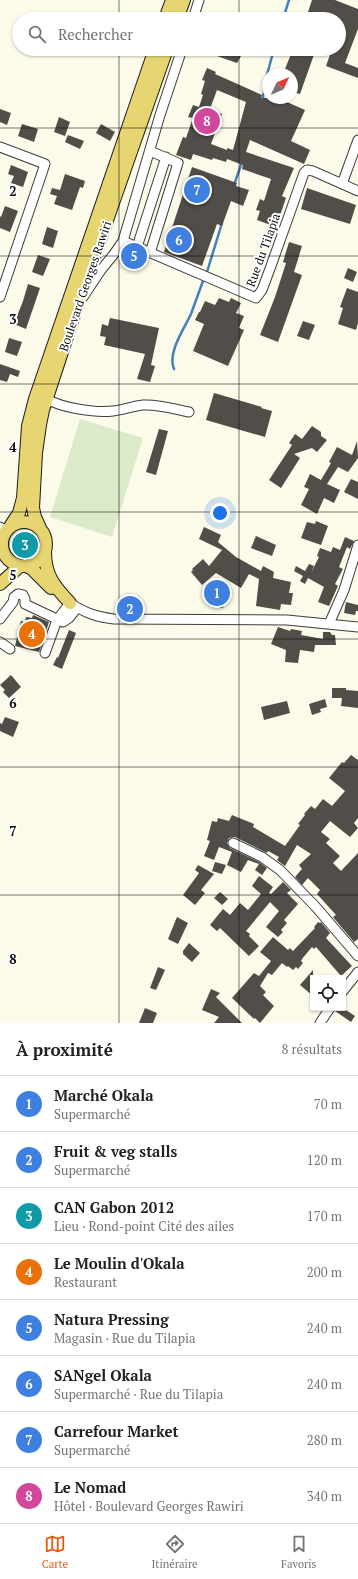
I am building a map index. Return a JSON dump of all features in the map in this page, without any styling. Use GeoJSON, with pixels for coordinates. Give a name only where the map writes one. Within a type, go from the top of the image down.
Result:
{"type":"FeatureCollection","features":[{"type":"Feature","properties":{"kind":"main road"},"geometry":{"type":"LineString","coordinates":[[168,12],[172,0]]}},
{"type":"Feature","properties":{"kind":"main road"},"geometry":{"type":"LineString","coordinates":[[180,12],[184,0]]}},
{"type":"Feature","properties":{"kind":"main road","name":"Boulevard Georges Rawiri"},"geometry":{"type":"LineString","coordinates":[[6,528],[19,513],[23,498],[28,426],[35,399],[153,56]]}},
{"type":"Feature","properties":{"kind":"main road","name":"Boulevard Georges Rawiri"},"geometry":{"type":"LineString","coordinates":[[40,528],[34,517],[34,486],[38,438],[47,399],[78,303],[165,56]]}},
{"type":"Feature","properties":{"kind":"main road"},"geometry":{"type":"LineString","coordinates":[[0,563],[3,537],[6,528],[18,522],[34,524],[40,528],[46,539],[46,570],[58,591],[74,606]]}},
{"type":"Feature","properties":{"kind":"main road"},"geometry":{"type":"LineString","coordinates":[[2,550],[9,560],[23,566],[39,576],[61,598],[74,606]]}},
{"type":"Feature","properties":{"kind":"main road"},"geometry":{"type":"LineString","coordinates":[[0,584],[23,566],[38,562],[45,552]]}},
{"type":"Feature","properties":{"kind":"street"},"geometry":{"type":"LineString","coordinates":[[195,12],[199,0]]}},
{"type":"Feature","properties":{"kind":"street"},"geometry":{"type":"LineString","coordinates":[[78,303],[123,241],[180,56]]}},
{"type":"Feature","properties":{"kind":"street"},"geometry":{"type":"LineString","coordinates":[[342,184],[358,140]]}},
{"type":"Feature","properties":{"kind":"street"},"geometry":{"type":"LineString","coordinates":[[0,147],[45,164],[0,297]]}},
{"type":"Feature","properties":{"kind":"street"},"geometry":{"type":"LineString","coordinates":[[150,151],[178,163],[150,253]]}},
{"type":"Feature","properties":{"kind":"street"},"geometry":{"type":"LineString","coordinates":[[137,247],[166,157]]}},
{"type":"Feature","properties":{"kind":"street","name":"Rue du Tilapia"},"geometry":{"type":"LineString","coordinates":[[123,241],[256,298],[262,290],[272,266],[304,173],[307,170],[313,172],[358,191]]}},
{"type":"Feature","properties":{"kind":"street"},"geometry":{"type":"LineString","coordinates":[[47,399],[57,404],[81,409],[112,411],[142,405],[156,405],[189,412]]}},
{"type":"Feature","properties":{"kind":"street"},"geometry":{"type":"LineString","coordinates":[[330,624],[344,590],[358,545]]}},
{"type":"Feature","properties":{"kind":"street"},"geometry":{"type":"LineString","coordinates":[[0,619],[13,602],[16,606],[21,607],[25,604],[57,620]]}},
{"type":"Feature","properties":{"kind":"street"},"geometry":{"type":"LineString","coordinates":[[45,653],[57,620],[74,606],[94,616],[114,619],[274,619],[358,627]]}},
{"type":"Feature","properties":{"kind":"street"},"geometry":{"type":"LineString","coordinates":[[0,642],[10,649]]}},
{"type":"Feature","properties":{"kind":"street"},"geometry":{"type":"LineString","coordinates":[[233,843],[262,857],[280,870],[315,906],[358,956]]}},
{"type":"Feature","properties":{"kind":"street"},"geometry":{"type":"LineString","coordinates":[[346,987],[358,972]]}},
{"type":"Feature","properties":{"kind":"street"},"geometry":{"type":"LineString","coordinates":[[320,1023],[328,1011]]}},
{"type":"Feature","properties":{"kind":"green space"},"geometry":{"type":"Polygon","coordinates":[[[80,419],[143,438],[112,537],[50,517],[80,419]]]}},
{"type":"Feature","properties":{"kind":"green space"},"geometry":{"type":"Polygon","coordinates":[[[23,526],[36,531],[41,544],[36,557],[23,562],[10,557],[5,544],[10,531],[23,526]]]}},
{"type":"Feature","properties":{"kind":"building"},"geometry":{"type":"Polygon","coordinates":[[[312,0],[335,0],[358,9],[358,29],[345,63],[358,68],[358,78],[326,66],[330,56],[346,56],[346,12],[308,12],[312,0]]]}},
{"type":"Feature","properties":{"kind":"building"},"geometry":{"type":"Polygon","coordinates":[[[217,56],[241,56],[237,63],[217,56]]]}},
{"type":"Feature","properties":{"kind":"building"},"geometry":{"type":"Polygon","coordinates":[[[290,56],[314,56],[300,94],[298,94],[298,68],[285,68],[290,56]]]}},
{"type":"Feature","properties":{"kind":"building"},"geometry":{"type":"Polygon","coordinates":[[[207,68],[216,72],[215,74],[262,95],[262,104],[292,104],[305,110],[291,141],[310,150],[304,164],[250,140],[246,152],[294,168],[282,196],[286,198],[276,227],[257,220],[260,211],[256,210],[260,199],[264,201],[271,179],[242,169],[243,165],[227,159],[226,162],[213,158],[212,160],[193,154],[191,160],[176,155],[183,137],[186,138],[193,118],[188,117],[193,105],[199,107],[205,81],[202,80],[207,68]],[[217,90],[210,109],[222,114],[211,144],[227,150],[227,148],[233,150],[246,102],[217,90]]]}},
{"type":"Feature","properties":{"kind":"building"},"geometry":{"type":"Polygon","coordinates":[[[0,109],[11,113],[7,125],[0,122],[0,109]]]}},
{"type":"Feature","properties":{"kind":"building"},"geometry":{"type":"Polygon","coordinates":[[[59,117],[70,122],[65,136],[54,132],[59,117]]]}},
{"type":"Feature","properties":{"kind":"building"},"geometry":{"type":"Polygon","coordinates":[[[22,124],[38,129],[34,142],[18,136],[22,124]]]}},
{"type":"Feature","properties":{"kind":"building"},"geometry":{"type":"Polygon","coordinates":[[[101,124],[115,132],[110,141],[96,133],[101,124]]]}},
{"type":"Feature","properties":{"kind":"building"},"geometry":{"type":"Polygon","coordinates":[[[68,135],[84,141],[80,149],[65,142],[68,135]]]}},
{"type":"Feature","properties":{"kind":"building"},"geometry":{"type":"Polygon","coordinates":[[[11,165],[28,172],[23,187],[11,183],[14,176],[8,174],[11,165]]]}},
{"type":"Feature","properties":{"kind":"building"},"geometry":{"type":"Polygon","coordinates":[[[192,167],[237,183],[236,186],[249,190],[243,206],[231,201],[222,226],[217,224],[202,266],[164,252],[192,167]]]}},
{"type":"Feature","properties":{"kind":"building"},"geometry":{"type":"Polygon","coordinates":[[[65,174],[85,181],[83,188],[80,187],[72,210],[54,204],[57,196],[50,194],[52,188],[60,190],[65,174]]]}},
{"type":"Feature","properties":{"kind":"building"},"geometry":{"type":"Polygon","coordinates":[[[307,188],[356,205],[350,224],[301,209],[307,188]]]}},
{"type":"Feature","properties":{"kind":"building"},"geometry":{"type":"Polygon","coordinates":[[[5,206],[18,211],[10,232],[0,228],[0,216],[1,217],[5,206]]]}},
{"type":"Feature","properties":{"kind":"building"},"geometry":{"type":"Polygon","coordinates":[[[47,227],[58,231],[53,248],[42,244],[47,227]]]}},
{"type":"Feature","properties":{"kind":"building"},"geometry":{"type":"Polygon","coordinates":[[[289,242],[302,246],[294,272],[302,275],[278,342],[260,335],[275,297],[286,263],[283,262],[289,242]]]}},
{"type":"Feature","properties":{"kind":"building"},"geometry":{"type":"Polygon","coordinates":[[[38,255],[50,259],[43,276],[32,272],[38,255]]]}},
{"type":"Feature","properties":{"kind":"building"},"geometry":{"type":"Polygon","coordinates":[[[348,268],[357,272],[353,282],[344,278],[348,268]]]}},
{"type":"Feature","properties":{"kind":"building"},"geometry":{"type":"Polygon","coordinates":[[[28,284],[40,288],[26,329],[14,324],[28,284]]]}},
{"type":"Feature","properties":{"kind":"building"},"geometry":{"type":"Polygon","coordinates":[[[347,288],[358,292],[358,323],[356,330],[338,324],[343,308],[340,307],[347,288]]]}},
{"type":"Feature","properties":{"kind":"building"},"geometry":{"type":"Polygon","coordinates":[[[219,298],[229,302],[231,298],[241,303],[236,313],[244,316],[239,328],[244,330],[228,366],[193,351],[204,324],[195,320],[205,301],[215,305],[219,298]]]}},
{"type":"Feature","properties":{"kind":"building"},"geometry":{"type":"Polygon","coordinates":[[[110,318],[159,328],[151,365],[155,366],[150,382],[137,379],[145,354],[104,345],[106,337],[100,336],[102,324],[108,326],[110,318]]]}},
{"type":"Feature","properties":{"kind":"building"},"geometry":{"type":"Polygon","coordinates":[[[303,321],[315,325],[309,340],[297,336],[303,321]]]}},
{"type":"Feature","properties":{"kind":"building"},"geometry":{"type":"Polygon","coordinates":[[[9,338],[22,342],[17,356],[5,352],[9,338]]]}},
{"type":"Feature","properties":{"kind":"building"},"geometry":{"type":"Polygon","coordinates":[[[0,364],[20,371],[18,377],[10,374],[7,382],[0,380],[0,364]]]}},
{"type":"Feature","properties":{"kind":"building"},"geometry":{"type":"Polygon","coordinates":[[[214,393],[272,411],[265,437],[206,420],[214,393]]]}},
{"type":"Feature","properties":{"kind":"building"},"geometry":{"type":"Polygon","coordinates":[[[312,426],[321,432],[321,436],[327,440],[317,452],[312,448],[294,454],[300,458],[281,488],[269,480],[292,445],[289,443],[295,434],[302,439],[312,426]]]}},
{"type":"Feature","properties":{"kind":"building"},"geometry":{"type":"Polygon","coordinates":[[[159,429],[168,431],[156,475],[146,472],[159,429]]]}},
{"type":"Feature","properties":{"kind":"building"},"geometry":{"type":"Polygon","coordinates":[[[357,441],[358,458],[348,472],[338,467],[327,484],[340,490],[334,503],[324,498],[317,514],[301,505],[309,489],[304,487],[310,474],[321,480],[331,463],[329,462],[337,447],[352,455],[357,441]]]}},
{"type":"Feature","properties":{"kind":"building"},"geometry":{"type":"Polygon","coordinates":[[[351,479],[358,482],[358,499],[344,492],[351,479]]]}},
{"type":"Feature","properties":{"kind":"building"},"geometry":{"type":"Polygon","coordinates":[[[316,521],[328,526],[321,545],[301,538],[307,522],[315,524],[316,521]]]}},
{"type":"Feature","properties":{"kind":"building"},"geometry":{"type":"Polygon","coordinates":[[[204,527],[221,535],[218,542],[236,557],[261,571],[263,566],[274,572],[273,578],[291,582],[289,593],[293,593],[291,605],[281,604],[280,610],[256,606],[259,579],[249,574],[241,588],[216,573],[202,585],[191,572],[193,570],[192,569],[203,559],[209,566],[222,550],[199,539],[204,527]]]}},
{"type":"Feature","properties":{"kind":"building"},"geometry":{"type":"Polygon","coordinates":[[[256,536],[276,545],[272,556],[251,548],[256,536]]]}},
{"type":"Feature","properties":{"kind":"building"},"geometry":{"type":"Polygon","coordinates":[[[345,537],[354,541],[350,549],[347,547],[339,567],[343,569],[335,584],[338,586],[329,606],[318,602],[324,587],[308,578],[305,584],[300,581],[303,576],[294,571],[296,566],[305,571],[309,564],[314,566],[311,573],[319,557],[317,556],[320,548],[331,552],[333,547],[340,550],[345,537]]]}},
{"type":"Feature","properties":{"kind":"building"},"geometry":{"type":"Polygon","coordinates":[[[211,586],[226,588],[223,608],[208,605],[211,586]]]}},
{"type":"Feature","properties":{"kind":"building"},"geometry":{"type":"Polygon","coordinates":[[[346,602],[358,605],[358,611],[356,611],[355,615],[344,613],[346,602]]]}},
{"type":"Feature","properties":{"kind":"building"},"geometry":{"type":"Polygon","coordinates":[[[33,615],[49,622],[39,652],[15,646],[21,621],[25,622],[26,617],[32,618],[33,615]]]}},
{"type":"Feature","properties":{"kind":"building"},"geometry":{"type":"Polygon","coordinates":[[[278,627],[290,631],[291,629],[302,631],[301,635],[323,639],[323,632],[330,632],[332,635],[335,635],[336,645],[315,645],[314,652],[300,650],[298,663],[285,662],[286,650],[271,644],[278,627]]]}},
{"type":"Feature","properties":{"kind":"building"},"geometry":{"type":"Polygon","coordinates":[[[69,630],[76,633],[62,669],[53,665],[57,657],[58,658],[69,630]]]}},
{"type":"Feature","properties":{"kind":"building"},"geometry":{"type":"Polygon","coordinates":[[[11,675],[21,687],[9,698],[3,692],[5,690],[0,685],[11,675]]]}},
{"type":"Feature","properties":{"kind":"building"},"geometry":{"type":"Polygon","coordinates":[[[332,688],[346,688],[346,690],[358,691],[358,708],[341,706],[342,698],[332,698],[332,688]]]}},
{"type":"Feature","properties":{"kind":"building"},"geometry":{"type":"Polygon","coordinates":[[[325,699],[327,707],[320,709],[321,712],[312,715],[309,704],[325,699]]]}},
{"type":"Feature","properties":{"kind":"building"},"geometry":{"type":"Polygon","coordinates":[[[287,701],[290,713],[264,720],[261,707],[287,701]]]}},
{"type":"Feature","properties":{"kind":"building"},"geometry":{"type":"Polygon","coordinates":[[[5,717],[19,722],[13,737],[0,731],[0,723],[2,724],[5,717]]]}},
{"type":"Feature","properties":{"kind":"building"},"geometry":{"type":"Polygon","coordinates":[[[351,755],[358,760],[358,818],[354,823],[358,828],[350,837],[330,821],[321,832],[330,839],[326,843],[340,856],[333,863],[341,871],[358,853],[358,939],[354,942],[333,917],[336,915],[317,894],[320,890],[308,878],[302,885],[295,877],[302,869],[299,865],[311,854],[297,845],[285,866],[277,860],[279,857],[268,851],[267,853],[235,837],[229,838],[227,843],[230,848],[259,862],[267,868],[262,875],[255,870],[259,864],[248,860],[241,872],[227,865],[232,852],[219,847],[214,860],[204,856],[210,841],[207,840],[212,821],[217,822],[218,818],[229,821],[232,815],[254,824],[253,827],[285,846],[300,825],[298,824],[305,815],[304,814],[311,806],[315,809],[323,799],[332,806],[345,791],[329,778],[342,762],[344,763],[351,755]]]}},
{"type":"Feature","properties":{"kind":"building"},"geometry":{"type":"Polygon","coordinates":[[[215,862],[226,865],[222,874],[212,871],[215,862]]]}},
{"type":"Feature","properties":{"kind":"building"},"geometry":{"type":"Polygon","coordinates":[[[198,865],[214,874],[201,890],[205,893],[195,905],[183,895],[199,873],[195,870],[198,865]]]}},
{"type":"Feature","properties":{"kind":"building"},"geometry":{"type":"Polygon","coordinates":[[[259,876],[273,887],[269,893],[271,894],[283,882],[291,890],[287,893],[298,904],[284,920],[287,923],[281,930],[283,932],[278,937],[266,927],[279,911],[270,902],[246,931],[259,946],[249,956],[220,928],[217,931],[210,925],[223,909],[230,915],[240,903],[248,910],[261,894],[252,886],[259,876]]]}},
{"type":"Feature","properties":{"kind":"building"},"geometry":{"type":"Polygon","coordinates":[[[220,892],[228,899],[222,905],[214,898],[220,892]]]}},
{"type":"Feature","properties":{"kind":"building"},"geometry":{"type":"Polygon","coordinates":[[[177,917],[188,923],[178,944],[168,939],[177,917]]]}},
{"type":"Feature","properties":{"kind":"building"},"geometry":{"type":"Polygon","coordinates":[[[318,922],[321,922],[330,933],[326,938],[352,966],[340,975],[316,947],[314,949],[312,947],[302,959],[301,961],[303,963],[298,969],[296,967],[293,970],[282,963],[272,975],[268,973],[260,986],[266,992],[263,995],[274,1006],[260,1023],[232,998],[254,973],[259,976],[271,961],[260,952],[273,937],[288,950],[290,948],[293,951],[315,928],[314,927],[318,922]]]}},
{"type":"Feature","properties":{"kind":"building"},"geometry":{"type":"Polygon","coordinates":[[[189,943],[200,953],[192,962],[183,954],[183,951],[189,943]]]}},
{"type":"Feature","properties":{"kind":"building"},"geometry":{"type":"Polygon","coordinates":[[[158,967],[165,970],[156,990],[150,988],[158,967]]]}},
{"type":"Feature","properties":{"kind":"building"},"geometry":{"type":"Polygon","coordinates":[[[313,970],[313,975],[310,975],[310,993],[300,985],[313,970]]]}},
{"type":"Feature","properties":{"kind":"building"},"geometry":{"type":"Polygon","coordinates":[[[211,989],[220,993],[216,997],[242,1023],[214,1023],[219,1017],[202,1010],[211,989]]]}},
{"type":"Feature","properties":{"kind":"building"},"geometry":{"type":"Polygon","coordinates":[[[145,1008],[157,1013],[153,1023],[139,1023],[145,1008]]]}},
{"type":"Feature","properties":{"kind":"building"},"geometry":{"type":"Polygon","coordinates":[[[346,1010],[355,1016],[351,1022],[335,1011],[346,1010]]]}},
{"type":"Feature","properties":{"kind":"waterway"},"geometry":{"type":"LineString","coordinates":[[285,12],[289,0]]}},
{"type":"Feature","properties":{"kind":"waterway"},"geometry":{"type":"LineString","coordinates":[[269,68],[272,56]]}},
{"type":"Feature","properties":{"kind":"waterway"},"geometry":{"type":"LineString","coordinates":[[234,185],[242,162]]}},
{"type":"Feature","properties":{"kind":"waterway"},"geometry":{"type":"LineString","coordinates":[[207,272],[222,223]]}},
{"type":"Feature","properties":{"kind":"waterway"},"geometry":{"type":"LineString","coordinates":[[174,369],[172,363],[174,349],[191,314],[203,281]]}},
{"type":"Feature","properties":{"kind":"place","name":"Le Nomad"},"geometry":{"type":"Point","coordinates":[207,121]}},
{"type":"Feature","properties":{"kind":"place","name":"Carrefour Market"},"geometry":{"type":"Point","coordinates":[197,190]}},
{"type":"Feature","properties":{"kind":"place","name":"SANgel Okala"},"geometry":{"type":"Point","coordinates":[179,240]}},
{"type":"Feature","properties":{"kind":"place","name":"Natura Pressing"},"geometry":{"type":"Point","coordinates":[134,256]}},
{"type":"Feature","properties":{"kind":"place","name":"CAN Gabon 2012"},"geometry":{"type":"Point","coordinates":[25,545]}},
{"type":"Feature","properties":{"kind":"place","name":"Marché Okala"},"geometry":{"type":"Point","coordinates":[217,593]}},
{"type":"Feature","properties":{"kind":"place","name":"Fruit & veg stalls"},"geometry":{"type":"Point","coordinates":[130,609]}},
{"type":"Feature","properties":{"kind":"place","name":"Le Moulin d'Okala"},"geometry":{"type":"Point","coordinates":[32,634]}}]}
